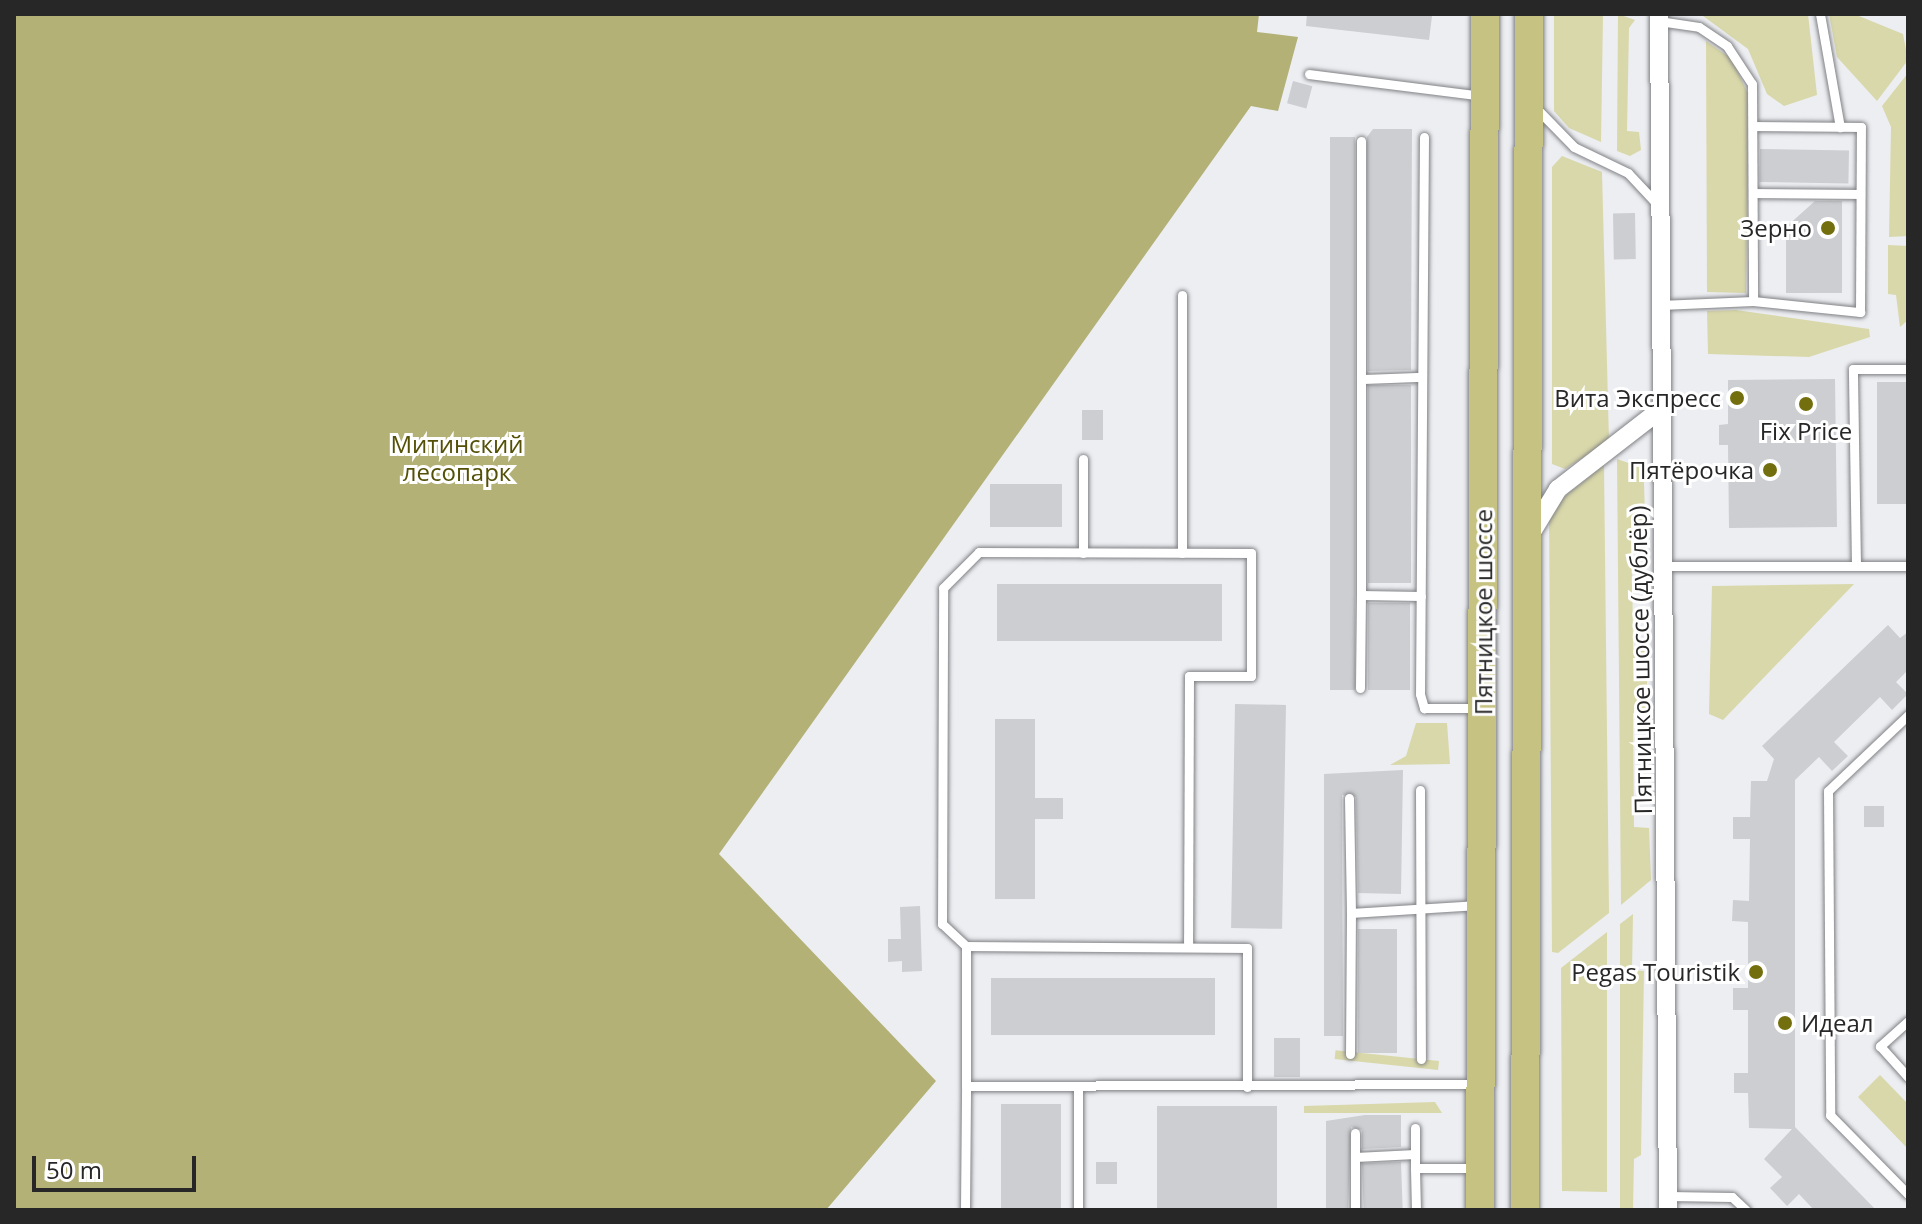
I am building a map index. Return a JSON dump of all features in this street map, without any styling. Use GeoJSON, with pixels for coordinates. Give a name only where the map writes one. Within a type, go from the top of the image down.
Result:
{"type":"FeatureCollection","features":[{"type":"Feature","properties":{"kind":"main road","name":"Пятницкое шоссе"},"geometry":{"type":"LineString","coordinates":[[1525,1210],[1529,14]]}},
{"type":"Feature","properties":{"kind":"main road","name":"Пятницкое шоссе"},"geometry":{"type":"LineString","coordinates":[[1480,1210],[1485,97],[1482,15]]}},
{"type":"Feature","properties":{"kind":"street","name":"Пятницкое шоссе (дублёр)"},"geometry":{"type":"LineString","coordinates":[[1659,18],[1668,1203]]}},
{"type":"Feature","properties":{"kind":"street"},"geometry":{"type":"LineString","coordinates":[[1527,541],[1558,489],[1661,409]]}},
{"type":"Feature","properties":{"kind":"lane"},"geometry":{"type":"LineString","coordinates":[[1820,14],[1840,127]]}},
{"type":"Feature","properties":{"kind":"lane"},"geometry":{"type":"LineString","coordinates":[[1659,18],[1699,27],[1745,64],[1755,126],[1753,301]]}},
{"type":"Feature","properties":{"kind":"lane"},"geometry":{"type":"LineString","coordinates":[[1309,74],[1485,97]]}},
{"type":"Feature","properties":{"kind":"lane"},"geometry":{"type":"LineString","coordinates":[[1530,100],[1574,147],[1628,173],[1659,207]]}},
{"type":"Feature","properties":{"kind":"lane"},"geometry":{"type":"LineString","coordinates":[[1660,305],[1753,301],[1860,312],[1861,127],[1755,126]]}},
{"type":"Feature","properties":{"kind":"lane"},"geometry":{"type":"LineString","coordinates":[[1424,137],[1419,377],[1424,708],[1482,708]]}},
{"type":"Feature","properties":{"kind":"lane"},"geometry":{"type":"LineString","coordinates":[[1360,688],[1361,141]]}},
{"type":"Feature","properties":{"kind":"lane"},"geometry":{"type":"LineString","coordinates":[[1754,193],[1860,194]]}},
{"type":"Feature","properties":{"kind":"lane"},"geometry":{"type":"LineString","coordinates":[[1182,295],[1182,553]]}},
{"type":"Feature","properties":{"kind":"lane"},"geometry":{"type":"LineString","coordinates":[[1856,566],[1853,369],[1908,369]]}},
{"type":"Feature","properties":{"kind":"lane"},"geometry":{"type":"LineString","coordinates":[[1361,379],[1419,377]]}},
{"type":"Feature","properties":{"kind":"lane"},"geometry":{"type":"LineString","coordinates":[[1083,459],[1083,553]]}},
{"type":"Feature","properties":{"kind":"lane"},"geometry":{"type":"LineString","coordinates":[[1188,947],[1189,676],[1251,676],[1251,553],[979,552],[943,588],[942,924],[966,946],[1247,948],[1247,1087]]}},
{"type":"Feature","properties":{"kind":"lane"},"geometry":{"type":"LineString","coordinates":[[1662,566],[1908,566]]}},
{"type":"Feature","properties":{"kind":"lane"},"geometry":{"type":"LineString","coordinates":[[1361,595],[1421,596]]}},
{"type":"Feature","properties":{"kind":"lane"},"geometry":{"type":"LineString","coordinates":[[1908,715],[1828,791],[1828,805],[1830,1115],[1908,1194]]}},
{"type":"Feature","properties":{"kind":"lane"},"geometry":{"type":"LineString","coordinates":[[1420,790],[1421,1059]]}},
{"type":"Feature","properties":{"kind":"lane"},"geometry":{"type":"LineString","coordinates":[[1349,798],[1350,1054]]}},
{"type":"Feature","properties":{"kind":"lane"},"geometry":{"type":"LineString","coordinates":[[1351,913],[1421,913],[1481,904]]}},
{"type":"Feature","properties":{"kind":"lane"},"geometry":{"type":"LineString","coordinates":[[965,1210],[966,946]]}},
{"type":"Feature","properties":{"kind":"lane"},"geometry":{"type":"LineString","coordinates":[[1908,1021],[1880,1046],[1908,1077]]}},
{"type":"Feature","properties":{"kind":"lane"},"geometry":{"type":"LineString","coordinates":[[966,1086],[1481,1084]]}},
{"type":"Feature","properties":{"kind":"lane"},"geometry":{"type":"LineString","coordinates":[[1078,1087],[1078,1210]]}},
{"type":"Feature","properties":{"kind":"lane"},"geometry":{"type":"LineString","coordinates":[[1415,1128],[1416,1210]]}},
{"type":"Feature","properties":{"kind":"lane"},"geometry":{"type":"LineString","coordinates":[[1355,1133],[1355,1210]]}},
{"type":"Feature","properties":{"kind":"lane"},"geometry":{"type":"LineString","coordinates":[[1355,1157],[1415,1154]]}},
{"type":"Feature","properties":{"kind":"lane"},"geometry":{"type":"LineString","coordinates":[[1415,1168],[1480,1168]]}},
{"type":"Feature","properties":{"kind":"lane"},"geometry":{"type":"LineString","coordinates":[[1668,1203],[1732,1197],[1746,1210]]}},
{"type":"Feature","properties":{"kind":"green space","name":"Митинский лесопарк"},"geometry":{"type":"Polygon","coordinates":[[[14,14],[1259,14],[1257,32],[1298,37],[1278,111],[1251,106],[719,854],[936,1081],[826,1210],[14,1210],[14,14]]]}},
{"type":"Feature","properties":{"kind":"green space"},"geometry":{"type":"Polygon","coordinates":[[[1554,14],[1603,14],[1601,142],[1569,128],[1554,111],[1554,14]]]}},
{"type":"Feature","properties":{"kind":"green space"},"geometry":{"type":"Polygon","coordinates":[[[1618,14],[1635,20],[1629,28],[1627,131],[1639,132],[1641,150],[1630,156],[1617,151],[1618,14]]]}},
{"type":"Feature","properties":{"kind":"green space"},"geometry":{"type":"Polygon","coordinates":[[[1808,14],[1817,95],[1784,106],[1767,94],[1748,49],[1703,16],[1808,14]]]}},
{"type":"Feature","properties":{"kind":"green space"},"geometry":{"type":"Polygon","coordinates":[[[1829,14],[1854,14],[1903,34],[1908,60],[1877,101],[1837,57],[1829,14]]]}},
{"type":"Feature","properties":{"kind":"green space"},"geometry":{"type":"Polygon","coordinates":[[[1706,41],[1732,59],[1749,96],[1746,293],[1707,292],[1706,41]]]}},
{"type":"Feature","properties":{"kind":"green space"},"geometry":{"type":"Polygon","coordinates":[[[1908,73],[1908,236],[1889,237],[1891,127],[1882,106],[1908,73]]]}},
{"type":"Feature","properties":{"kind":"green space"},"geometry":{"type":"Polygon","coordinates":[[[1562,156],[1602,172],[1609,441],[1565,469],[1552,464],[1552,167],[1562,156]]]}},
{"type":"Feature","properties":{"kind":"green space"},"geometry":{"type":"Polygon","coordinates":[[[1888,245],[1908,246],[1908,320],[1900,327],[1896,295],[1888,294],[1888,245]]]}},
{"type":"Feature","properties":{"kind":"green space"},"geometry":{"type":"Polygon","coordinates":[[[1736,310],[1869,329],[1870,337],[1809,357],[1708,354],[1707,311],[1736,310]]]}},
{"type":"Feature","properties":{"kind":"green space"},"geometry":{"type":"Polygon","coordinates":[[[1617,459],[1640,467],[1644,483],[1646,549],[1632,550],[1633,648],[1647,649],[1647,712],[1633,713],[1634,827],[1649,828],[1651,880],[1621,905],[1617,459]]]}},
{"type":"Feature","properties":{"kind":"green space"},"geometry":{"type":"Polygon","coordinates":[[[1604,465],[1609,913],[1558,953],[1552,952],[1549,509],[1604,465]]]}},
{"type":"Feature","properties":{"kind":"green space"},"geometry":{"type":"Polygon","coordinates":[[[1854,584],[1723,720],[1709,714],[1712,586],[1854,584]]]}},
{"type":"Feature","properties":{"kind":"green space"},"geometry":{"type":"Polygon","coordinates":[[[1416,723],[1447,723],[1450,764],[1390,765],[1406,756],[1416,723]]]}},
{"type":"Feature","properties":{"kind":"green space"},"geometry":{"type":"Polygon","coordinates":[[[1633,914],[1632,970],[1644,971],[1641,1155],[1634,1159],[1633,1210],[1620,1210],[1620,924],[1633,914]]]}},
{"type":"Feature","properties":{"kind":"green space"},"geometry":{"type":"Polygon","coordinates":[[[1607,932],[1607,1192],[1562,1191],[1561,968],[1607,932]]]}},
{"type":"Feature","properties":{"kind":"green space"},"geometry":{"type":"Polygon","coordinates":[[[1336,1050],[1439,1061],[1438,1070],[1335,1059],[1336,1050]]]}},
{"type":"Feature","properties":{"kind":"green space"},"geometry":{"type":"Polygon","coordinates":[[[1880,1075],[1908,1104],[1908,1149],[1858,1097],[1880,1075]]]}},
{"type":"Feature","properties":{"kind":"green space"},"geometry":{"type":"Polygon","coordinates":[[[1435,1102],[1442,1113],[1304,1113],[1304,1106],[1435,1102]]]}},
{"type":"Feature","properties":{"kind":"building"},"geometry":{"type":"Polygon","coordinates":[[[1307,14],[1432,16],[1429,40],[1306,26],[1307,14]]]}},
{"type":"Feature","properties":{"kind":"building"},"geometry":{"type":"Polygon","coordinates":[[[1293,81],[1312,86],[1306,108],[1287,103],[1293,81]]]}},
{"type":"Feature","properties":{"kind":"building"},"geometry":{"type":"Polygon","coordinates":[[[1373,129],[1412,129],[1411,370],[1368,371],[1367,137],[1373,129]]]}},
{"type":"Feature","properties":{"kind":"building"},"geometry":{"type":"Polygon","coordinates":[[[1330,137],[1355,137],[1355,690],[1330,690],[1330,137]]]}},
{"type":"Feature","properties":{"kind":"building"},"geometry":{"type":"Polygon","coordinates":[[[1760,149],[1849,151],[1848,184],[1759,182],[1760,149]]]}},
{"type":"Feature","properties":{"kind":"building"},"geometry":{"type":"Polygon","coordinates":[[[1815,201],[1842,201],[1842,293],[1786,293],[1786,227],[1815,201]]]}},
{"type":"Feature","properties":{"kind":"building"},"geometry":{"type":"Polygon","coordinates":[[[1613,213],[1635,213],[1636,259],[1614,259],[1613,213]]]}},
{"type":"Feature","properties":{"kind":"building"},"geometry":{"type":"Polygon","coordinates":[[[1835,379],[1837,527],[1729,528],[1728,445],[1719,445],[1719,425],[1728,424],[1728,380],[1835,379]]]}},
{"type":"Feature","properties":{"kind":"building"},"geometry":{"type":"Polygon","coordinates":[[[1877,382],[1908,382],[1908,504],[1877,504],[1877,382]]]}},
{"type":"Feature","properties":{"kind":"building"},"geometry":{"type":"Polygon","coordinates":[[[1368,385],[1411,385],[1411,583],[1368,583],[1368,385]]]}},
{"type":"Feature","properties":{"kind":"building"},"geometry":{"type":"Polygon","coordinates":[[[1082,410],[1103,410],[1103,440],[1082,440],[1082,410]]]}},
{"type":"Feature","properties":{"kind":"building"},"geometry":{"type":"Polygon","coordinates":[[[990,484],[1062,484],[1062,527],[990,527],[990,484]]]}},
{"type":"Feature","properties":{"kind":"building"},"geometry":{"type":"Polygon","coordinates":[[[997,584],[1222,584],[1222,641],[997,641],[997,584]]]}},
{"type":"Feature","properties":{"kind":"building"},"geometry":{"type":"Polygon","coordinates":[[[1368,603],[1410,603],[1410,690],[1368,690],[1368,603]]]}},
{"type":"Feature","properties":{"kind":"building"},"geometry":{"type":"Polygon","coordinates":[[[1888,625],[1900,638],[1908,632],[1908,670],[1896,682],[1908,694],[1892,710],[1880,697],[1834,742],[1848,756],[1832,771],[1819,757],[1795,780],[1795,1127],[1876,1210],[1814,1210],[1799,1194],[1787,1206],[1770,1188],[1782,1177],[1764,1159],[1792,1129],[1749,1128],[1748,1093],[1734,1093],[1734,1073],[1748,1073],[1748,1010],[1733,1010],[1733,988],[1748,988],[1748,922],[1732,921],[1733,900],[1749,901],[1750,839],[1733,839],[1733,817],[1750,817],[1751,781],[1767,781],[1774,759],[1762,746],[1888,625]]]}},
{"type":"Feature","properties":{"kind":"building"},"geometry":{"type":"Polygon","coordinates":[[[1235,704],[1286,705],[1282,929],[1231,928],[1235,704]]]}},
{"type":"Feature","properties":{"kind":"building"},"geometry":{"type":"Polygon","coordinates":[[[995,719],[1035,719],[1035,798],[1063,798],[1063,819],[1035,819],[1035,899],[995,899],[995,719]]]}},
{"type":"Feature","properties":{"kind":"building"},"geometry":{"type":"Polygon","coordinates":[[[1403,770],[1401,894],[1358,893],[1356,797],[1342,795],[1343,1036],[1324,1036],[1324,774],[1403,770]]]}},
{"type":"Feature","properties":{"kind":"building"},"geometry":{"type":"Polygon","coordinates":[[[1864,806],[1884,806],[1884,827],[1864,827],[1864,806]]]}},
{"type":"Feature","properties":{"kind":"building"},"geometry":{"type":"Polygon","coordinates":[[[920,906],[922,971],[902,972],[902,961],[888,962],[888,939],[901,939],[900,907],[920,906]]]}},
{"type":"Feature","properties":{"kind":"building"},"geometry":{"type":"Polygon","coordinates":[[[1358,929],[1397,929],[1397,1053],[1358,1053],[1358,929]]]}},
{"type":"Feature","properties":{"kind":"building"},"geometry":{"type":"Polygon","coordinates":[[[991,978],[1215,978],[1215,1035],[991,1035],[991,978]]]}},
{"type":"Feature","properties":{"kind":"building"},"geometry":{"type":"Polygon","coordinates":[[[1274,1038],[1300,1038],[1300,1077],[1274,1077],[1274,1038]]]}},
{"type":"Feature","properties":{"kind":"building"},"geometry":{"type":"Polygon","coordinates":[[[1001,1104],[1061,1104],[1061,1210],[1001,1210],[1001,1104]]]}},
{"type":"Feature","properties":{"kind":"building"},"geometry":{"type":"Polygon","coordinates":[[[1157,1106],[1277,1106],[1277,1210],[1157,1210],[1157,1106]]]}},
{"type":"Feature","properties":{"kind":"building"},"geometry":{"type":"Polygon","coordinates":[[[1365,1115],[1401,1115],[1401,1147],[1362,1149],[1362,1130],[1351,1127],[1348,1210],[1326,1210],[1326,1121],[1365,1115]]]}},
{"type":"Feature","properties":{"kind":"building"},"geometry":{"type":"Polygon","coordinates":[[[1096,1162],[1117,1162],[1117,1184],[1096,1184],[1096,1162]]]}},
{"type":"Feature","properties":{"kind":"building"},"geometry":{"type":"Polygon","coordinates":[[[1401,1162],[1403,1210],[1364,1210],[1362,1163],[1401,1162]]]}},
{"type":"Feature","properties":{"kind":"place","name":"Зерно"},"geometry":{"type":"Point","coordinates":[1828,228]}},
{"type":"Feature","properties":{"kind":"place","name":"Вита Экспресс"},"geometry":{"type":"Point","coordinates":[1737,398]}},
{"type":"Feature","properties":{"kind":"place","name":"Fix Price"},"geometry":{"type":"Point","coordinates":[1806,404]}},
{"type":"Feature","properties":{"kind":"place","name":"Пятёрочка"},"geometry":{"type":"Point","coordinates":[1770,470]}},
{"type":"Feature","properties":{"kind":"place","name":"Pegas Touristik"},"geometry":{"type":"Point","coordinates":[1756,972]}},
{"type":"Feature","properties":{"kind":"place","name":"Идеал"},"geometry":{"type":"Point","coordinates":[1785,1023]}}]}
